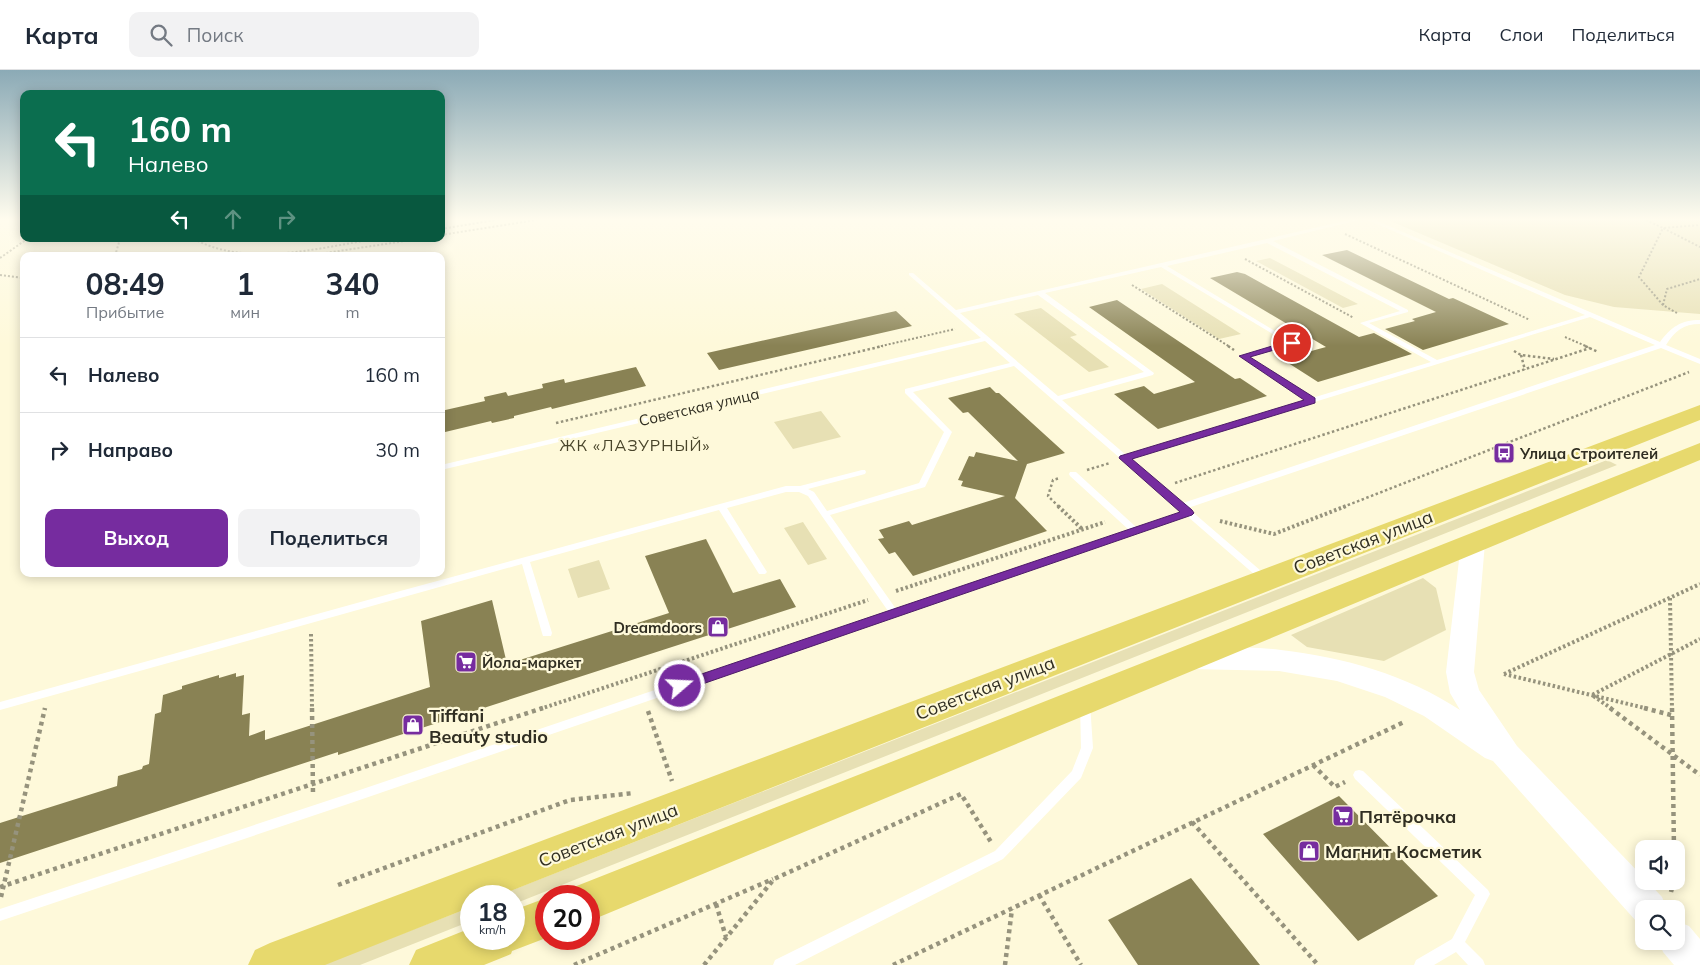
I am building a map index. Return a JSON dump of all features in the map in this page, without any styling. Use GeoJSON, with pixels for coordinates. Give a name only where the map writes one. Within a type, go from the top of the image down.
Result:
{"type":"FeatureCollection","features":[{"type":"Feature","properties":{"kind":"main road","name":"Советская улица"},"geometry":{"type":"LineString","coordinates":[[270,965],[1700,412]]}},
{"type":"Feature","properties":{"kind":"main road"},"geometry":{"type":"LineString","coordinates":[[1612,446],[1656,469]]}},
{"type":"Feature","properties":{"kind":"main road"},"geometry":{"type":"LineString","coordinates":[[600,897],[1700,451]]}},
{"type":"Feature","properties":{"kind":"main road"},"geometry":{"type":"LineString","coordinates":[[431,965],[468,950]]}},
{"type":"Feature","properties":{"kind":"street"},"geometry":{"type":"LineString","coordinates":[[1473,543],[1460,672],[1465,693],[1506,756],[1640,900]]}},
{"type":"Feature","properties":{"kind":"street"},"geometry":{"type":"LineString","coordinates":[[1189,658],[1279,660],[1339,670],[1395,689],[1434,708],[1506,756]]}},
{"type":"Feature","properties":{"kind":"lane"},"geometry":{"type":"LineString","coordinates":[[954,312],[1176,262]]}},
{"type":"Feature","properties":{"kind":"lane"},"geometry":{"type":"LineString","coordinates":[[1309,262],[1406,311],[1363,323]]}},
{"type":"Feature","properties":{"kind":"lane"},"geometry":{"type":"LineString","coordinates":[[1467,262],[1700,362]]}},
{"type":"Feature","properties":{"kind":"lane"},"geometry":{"type":"LineString","coordinates":[[1162,265],[1292,343],[1243,356]]}},
{"type":"Feature","properties":{"kind":"lane"},"geometry":{"type":"LineString","coordinates":[[911,274],[1266,580]]}},
{"type":"Feature","properties":{"kind":"lane"},"geometry":{"type":"LineString","coordinates":[[1040,293],[1150,373],[1056,399]]}},
{"type":"Feature","properties":{"kind":"lane"},"geometry":{"type":"LineString","coordinates":[[1124,458],[1591,315]]}},
{"type":"Feature","properties":{"kind":"lane"},"geometry":{"type":"LineString","coordinates":[[0,915],[1135,531],[1184,510],[1662,345],[1671,330],[1680,325],[1697,322]]}},
{"type":"Feature","properties":{"kind":"lane"},"geometry":{"type":"LineString","coordinates":[[1363,323],[1436,362]]}},
{"type":"Feature","properties":{"kind":"lane","name":"Советская улица"},"geometry":{"type":"LineString","coordinates":[[445,467],[985,338]]}},
{"type":"Feature","properties":{"kind":"lane"},"geometry":{"type":"LineString","coordinates":[[1243,356],[1312,400]]}},
{"type":"Feature","properties":{"kind":"lane"},"geometry":{"type":"LineString","coordinates":[[825,514],[922,485],[948,432],[908,391],[1014,364]]}},
{"type":"Feature","properties":{"kind":"lane"},"geometry":{"type":"LineString","coordinates":[[0,706],[786,489],[800,489],[862,472]]}},
{"type":"Feature","properties":{"kind":"lane"},"geometry":{"type":"LineString","coordinates":[[1072,474],[1135,531]]}},
{"type":"Feature","properties":{"kind":"lane"},"geometry":{"type":"LineString","coordinates":[[800,489],[811,494],[894,613]]}},
{"type":"Feature","properties":{"kind":"lane"},"geometry":{"type":"LineString","coordinates":[[722,507],[762,572]]}},
{"type":"Feature","properties":{"kind":"lane"},"geometry":{"type":"LineString","coordinates":[[525,560],[547,633]]}},
{"type":"Feature","properties":{"kind":"lane"},"geometry":{"type":"LineString","coordinates":[[780,965],[999,855],[1077,774],[1088,748],[1085,700]]}},
{"type":"Feature","properties":{"kind":"lane"},"geometry":{"type":"LineString","coordinates":[[1359,775],[1483,894],[1456,944],[1421,965]]}},
{"type":"Feature","properties":{"kind":"lane"},"geometry":{"type":"LineString","coordinates":[[1456,944],[1478,965]]}},
{"type":"Feature","properties":{"kind":"path"},"geometry":{"type":"LineString","coordinates":[[1250,262],[1363,323]]}},
{"type":"Feature","properties":{"kind":"path"},"geometry":{"type":"LineString","coordinates":[[1405,262],[1617,361]]}},
{"type":"Feature","properties":{"kind":"path"},"geometry":{"type":"LineString","coordinates":[[1647,262],[1640,277],[1663,305],[1697,322]]}},
{"type":"Feature","properties":{"kind":"path"},"geometry":{"type":"LineString","coordinates":[[0,275],[20,278]]}},
{"type":"Feature","properties":{"kind":"path"},"geometry":{"type":"LineString","coordinates":[[1117,275],[1243,356]]}},
{"type":"Feature","properties":{"kind":"path"},"geometry":{"type":"LineString","coordinates":[[1663,305],[1667,289],[1700,279]]}},
{"type":"Feature","properties":{"kind":"path"},"geometry":{"type":"LineString","coordinates":[[556,423],[970,326]]}},
{"type":"Feature","properties":{"kind":"path"},"geometry":{"type":"LineString","coordinates":[[1159,488],[1590,348]]}},
{"type":"Feature","properties":{"kind":"path"},"geometry":{"type":"LineString","coordinates":[[1525,370],[1521,354],[1558,359]]}},
{"type":"Feature","properties":{"kind":"path"},"geometry":{"type":"LineString","coordinates":[[1184,510],[1274,534],[1691,371]]}},
{"type":"Feature","properties":{"kind":"path"},"geometry":{"type":"LineString","coordinates":[[1053,480],[1048,496],[1097,544]]}},
{"type":"Feature","properties":{"kind":"path"},"geometry":{"type":"LineString","coordinates":[[2,887],[1119,517]]}},
{"type":"Feature","properties":{"kind":"path"},"geometry":{"type":"LineString","coordinates":[[1671,715],[1504,674],[1700,584]]}},
{"type":"Feature","properties":{"kind":"path"},"geometry":{"type":"LineString","coordinates":[[1670,598],[1674,840]]}},
{"type":"Feature","properties":{"kind":"path"},"geometry":{"type":"LineString","coordinates":[[311,619],[314,810]]}},
{"type":"Feature","properties":{"kind":"path"},"geometry":{"type":"LineString","coordinates":[[1592,695],[1700,640]]}},
{"type":"Feature","properties":{"kind":"path"},"geometry":{"type":"LineString","coordinates":[[0,902],[49,692]]}},
{"type":"Feature","properties":{"kind":"path"},"geometry":{"type":"LineString","coordinates":[[1592,695],[1700,774]]}},
{"type":"Feature","properties":{"kind":"path"},"geometry":{"type":"LineString","coordinates":[[643,699],[673,784],[666,787]]}},
{"type":"Feature","properties":{"kind":"path"},"geometry":{"type":"LineString","coordinates":[[893,965],[1404,722]]}},
{"type":"Feature","properties":{"kind":"path"},"geometry":{"type":"LineString","coordinates":[[1313,765],[1335,787],[1359,775]]}},
{"type":"Feature","properties":{"kind":"path"},"geometry":{"type":"LineString","coordinates":[[338,885],[570,800],[644,792]]}},
{"type":"Feature","properties":{"kind":"path"},"geometry":{"type":"LineString","coordinates":[[574,965],[774,879],[961,794],[999,855]]}},
{"type":"Feature","properties":{"kind":"path"},"geometry":{"type":"LineString","coordinates":[[1192,822],[1318,965]]}},
{"type":"Feature","properties":{"kind":"path"},"geometry":{"type":"LineString","coordinates":[[704,965],[774,879]]}},
{"type":"Feature","properties":{"kind":"path"},"geometry":{"type":"LineString","coordinates":[[1039,895],[1081,965]]}},
{"type":"Feature","properties":{"kind":"path"},"geometry":{"type":"LineString","coordinates":[[716,904],[726,937]]}},
{"type":"Feature","properties":{"kind":"path"},"geometry":{"type":"LineString","coordinates":[[1005,965],[1012,908]]}},
{"type":"Feature","properties":{"kind":"shaded area"},"geometry":{"type":"Polygon","coordinates":[[[1257,262],[1277,262],[1358,304],[1343,308],[1257,262]]]}},
{"type":"Feature","properties":{"kind":"shaded area"},"geometry":{"type":"Polygon","coordinates":[[[1487,262],[1700,262],[1700,314],[1614,307],[1565,295],[1487,262]]]}},
{"type":"Feature","properties":{"kind":"shaded area"},"geometry":{"type":"Polygon","coordinates":[[[1162,284],[1241,334],[1219,339],[1141,289],[1162,284]]]}},
{"type":"Feature","properties":{"kind":"shaded area"},"geometry":{"type":"Polygon","coordinates":[[[1041,308],[1077,335],[1070,337],[1109,367],[1089,372],[1014,314],[1041,308]]]}},
{"type":"Feature","properties":{"kind":"shaded area"},"geometry":{"type":"Polygon","coordinates":[[[821,411],[841,437],[793,449],[774,422],[821,411]]]}},
{"type":"Feature","properties":{"kind":"shaded area"},"geometry":{"type":"Polygon","coordinates":[[[1607,460],[1617,465],[562,885],[535,885],[535,896],[525,900],[525,885],[1607,460]]]}},
{"type":"Feature","properties":{"kind":"shaded area"},"geometry":{"type":"Polygon","coordinates":[[[803,522],[827,559],[808,565],[784,528],[803,522]]]}},
{"type":"Feature","properties":{"kind":"shaded area"},"geometry":{"type":"Polygon","coordinates":[[[599,560],[610,589],[578,598],[568,569],[599,560]]]}},
{"type":"Feature","properties":{"kind":"shaded area"},"geometry":{"type":"Polygon","coordinates":[[[1423,578],[1436,588],[1446,630],[1384,661],[1307,647],[1291,635],[1423,578]]]}},
{"type":"Feature","properties":{"kind":"shaded area"},"geometry":{"type":"Polygon","coordinates":[[[460,911],[460,925],[360,965],[322,965],[460,911]]]}},
{"type":"Feature","properties":{"kind":"building"},"geometry":{"type":"Polygon","coordinates":[[[1336,262],[1371,262],[1449,299],[1453,298],[1509,324],[1423,350],[1385,329],[1415,321],[1412,319],[1436,312],[1336,262]]]}},
{"type":"Feature","properties":{"kind":"building"},"geometry":{"type":"Polygon","coordinates":[[[1237,272],[1245,274],[1359,337],[1374,333],[1412,354],[1318,382],[1282,359],[1326,347],[1210,278],[1237,272]]]}},
{"type":"Feature","properties":{"kind":"building"},"geometry":{"type":"Polygon","coordinates":[[[1117,300],[1235,379],[1240,378],[1267,396],[1158,429],[1114,394],[1144,386],[1154,394],[1195,382],[1089,307],[1117,300]]]}},
{"type":"Feature","properties":{"kind":"building"},"geometry":{"type":"Polygon","coordinates":[[[896,311],[912,326],[719,370],[707,353],[896,311]]]}},
{"type":"Feature","properties":{"kind":"building"},"geometry":{"type":"Polygon","coordinates":[[[636,367],[646,386],[552,409],[551,407],[514,416],[514,418],[492,423],[491,421],[445,432],[445,410],[485,401],[484,397],[506,392],[508,396],[543,388],[542,384],[564,379],[565,383],[636,367]]]}},
{"type":"Feature","properties":{"kind":"building"},"geometry":{"type":"Polygon","coordinates":[[[990,387],[1065,453],[1027,464],[1015,498],[1047,531],[913,576],[895,552],[889,554],[878,539],[884,538],[879,530],[909,521],[912,525],[1005,496],[961,486],[963,481],[958,480],[969,456],[974,457],[976,452],[1018,461],[968,412],[963,413],[948,398],[990,387]]]}},
{"type":"Feature","properties":{"kind":"building"},"geometry":{"type":"Polygon","coordinates":[[[706,539],[733,593],[780,579],[796,607],[338,755],[338,752],[0,863],[0,823],[117,786],[118,776],[142,769],[143,766],[149,764],[155,714],[161,712],[163,695],[182,689],[182,686],[219,675],[219,678],[236,673],[236,677],[244,675],[242,715],[250,713],[249,736],[265,730],[265,740],[430,687],[421,621],[492,600],[507,664],[669,613],[645,556],[706,539]]]}},
{"type":"Feature","properties":{"kind":"building"},"geometry":{"type":"Polygon","coordinates":[[[1339,796],[1438,896],[1358,941],[1263,834],[1339,796]]]}},
{"type":"Feature","properties":{"kind":"building"},"geometry":{"type":"Polygon","coordinates":[[[1191,878],[1260,965],[1138,965],[1108,920],[1191,878]]]}},
{"type":"Feature","properties":{"kind":"place","name":"Улица Строителей"},"geometry":{"type":"Point","coordinates":[1504,453]}},
{"type":"Feature","properties":{"kind":"place","name":"Dreamdoors"},"geometry":{"type":"Point","coordinates":[718,627]}},
{"type":"Feature","properties":{"kind":"place","name":"Йола-маркет"},"geometry":{"type":"Point","coordinates":[466,662]}},
{"type":"Feature","properties":{"kind":"place","name":"Tiffani Beauty studio"},"geometry":{"type":"Point","coordinates":[413,725]}},
{"type":"Feature","properties":{"kind":"place","name":"Пятёрочка"},"geometry":{"type":"Point","coordinates":[1343,816]}},
{"type":"Feature","properties":{"kind":"place","name":"Магнит Косметик"},"geometry":{"type":"Point","coordinates":[1309,851]}},
{"type":"Feature","properties":{"kind":"district","name":"ЖК «ЛАЗУРНЫЙ»"},"geometry":{"type":"Point","coordinates":[635,445]}},
{"type":"Feature","properties":{"kind":"route"},"geometry":{"type":"LineString","coordinates":[[680,686],[1188,513],[1124,458],[1312,400],[1243,356],[1292,343]]}}]}
